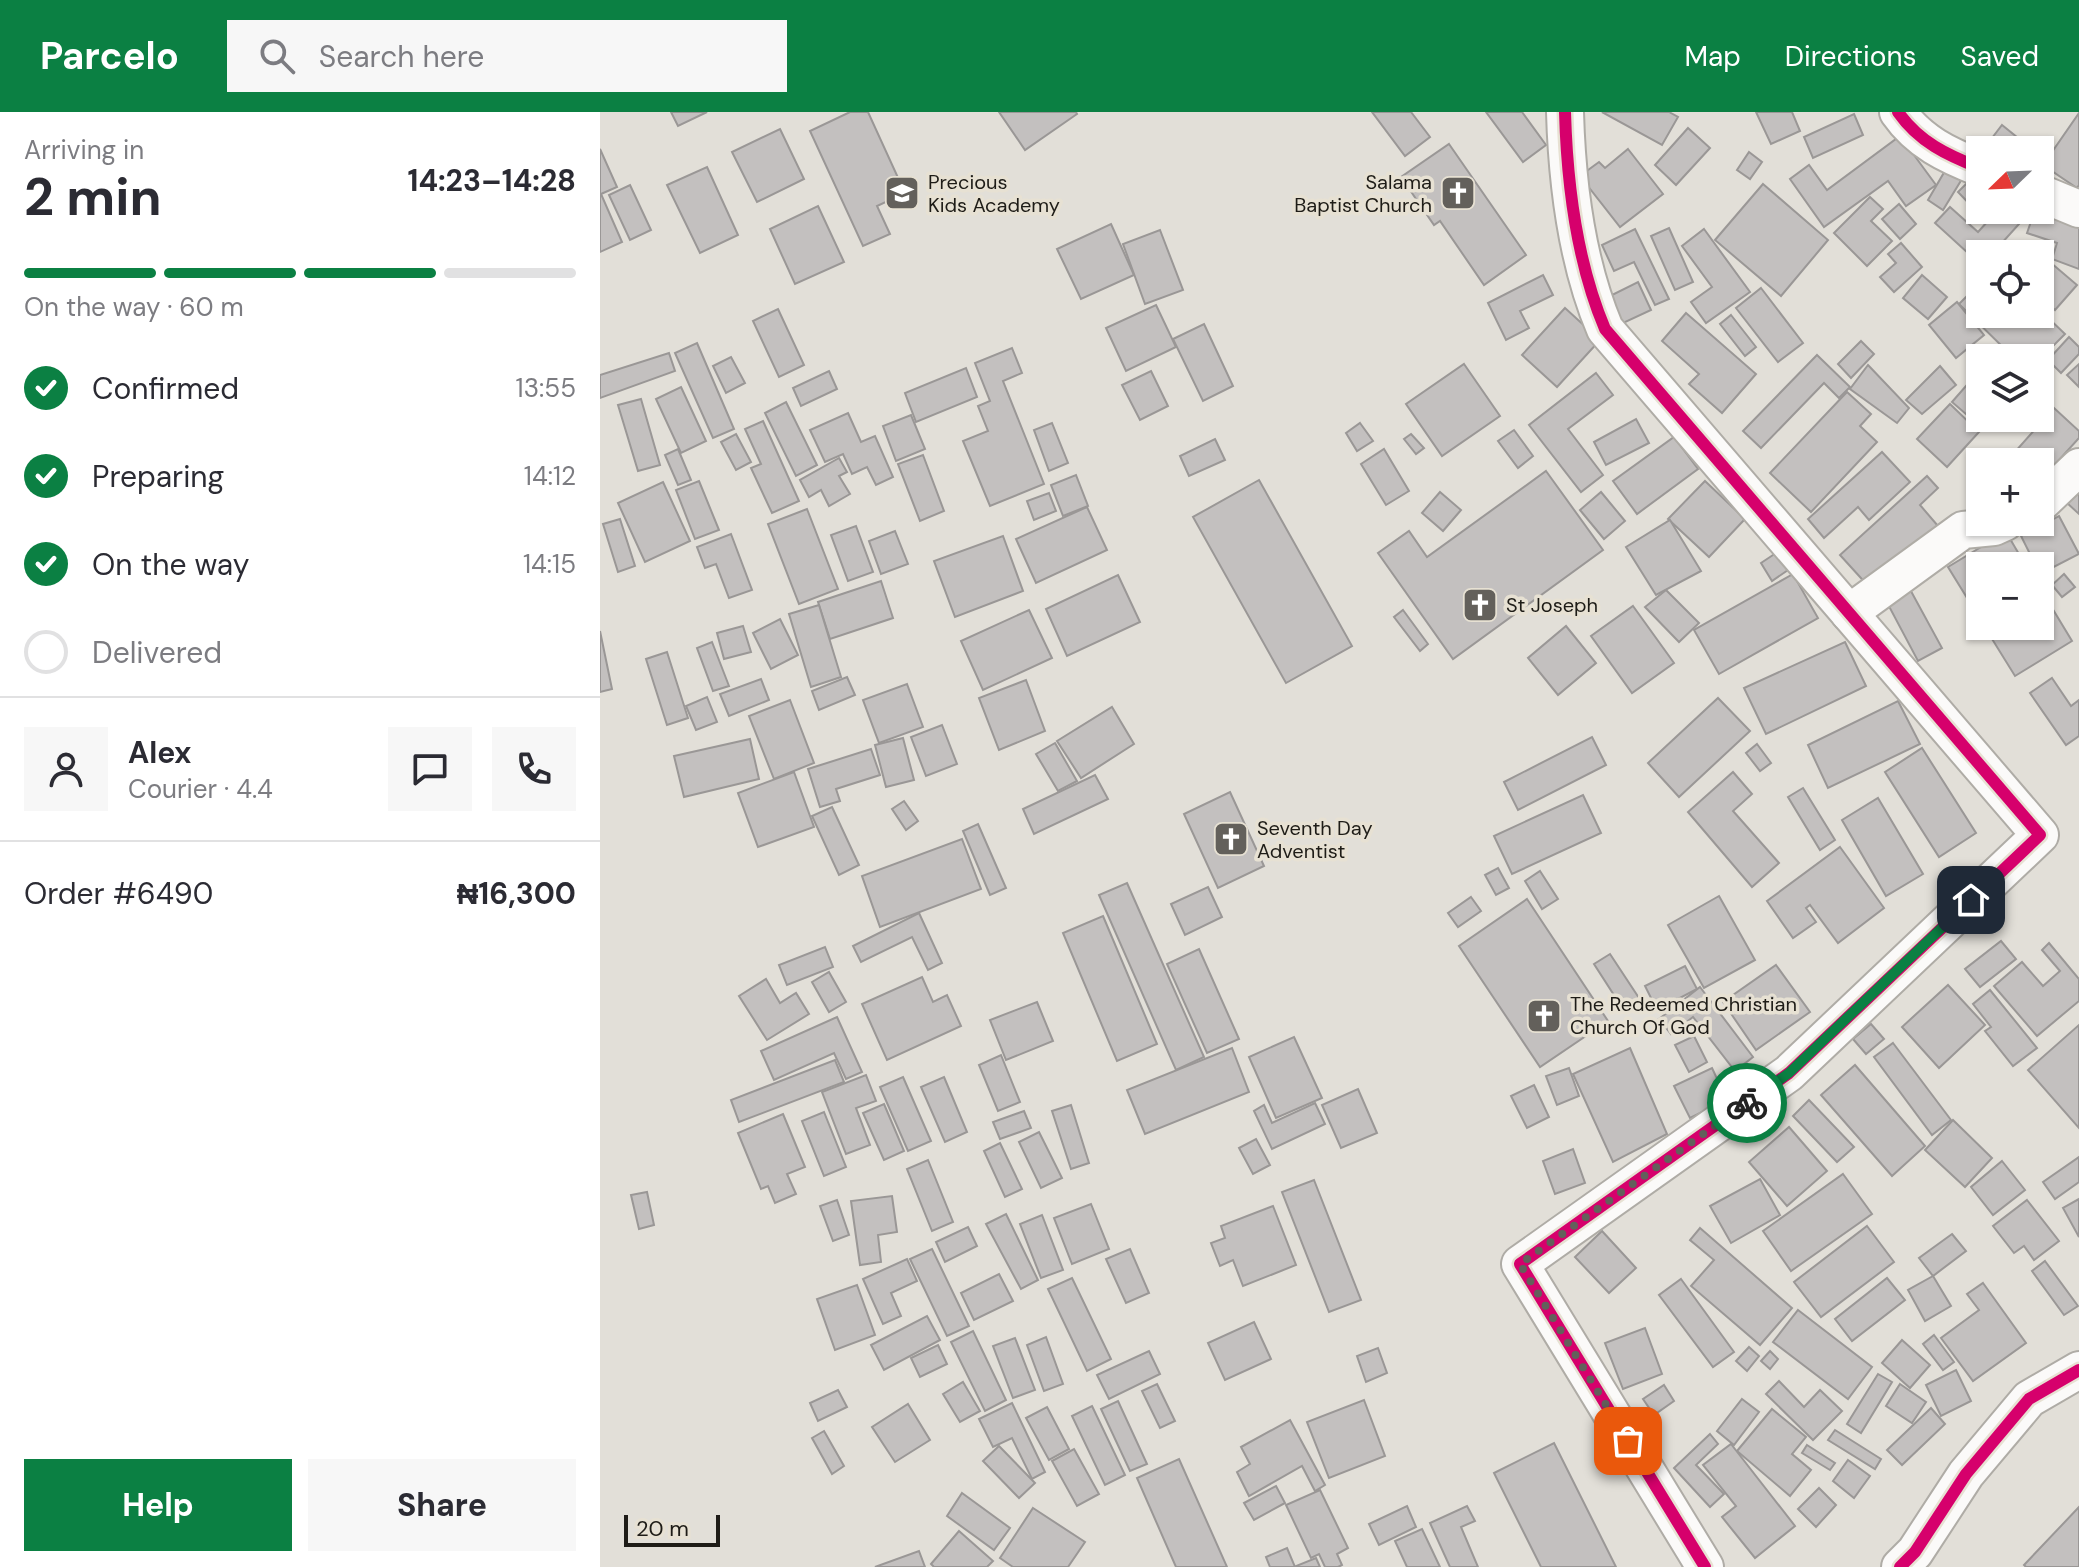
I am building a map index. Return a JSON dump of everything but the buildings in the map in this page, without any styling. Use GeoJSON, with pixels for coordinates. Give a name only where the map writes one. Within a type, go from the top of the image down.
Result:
{"type":"FeatureCollection","features":[{"type":"Feature","properties":{"kind":"street"},"geometry":{"type":"LineString","coordinates":[[1565,112],[1566,148],[1589,292],[1605,329],[2040,835],[1789,1073],[1520,1264],[1705,1567]]}},
{"type":"Feature","properties":{"kind":"street"},"geometry":{"type":"LineString","coordinates":[[1898,112],[1907,125],[1940,153],[1966,163]]}},
{"type":"Feature","properties":{"kind":"street"},"geometry":{"type":"LineString","coordinates":[[2054,199],[2079,209]]}},
{"type":"Feature","properties":{"kind":"street"},"geometry":{"type":"LineString","coordinates":[[2054,491],[2079,467]]}},
{"type":"Feature","properties":{"kind":"street"},"geometry":{"type":"LineString","coordinates":[[1849,613],[1966,530]]}},
{"type":"Feature","properties":{"kind":"street"},"geometry":{"type":"LineString","coordinates":[[1900,1567],[1915,1552],[1966,1474],[2029,1399],[2079,1370]]}},
{"type":"Feature","properties":{"kind":"cycle path"},"geometry":{"type":"LineString","coordinates":[[1565,112],[1575,222],[1587,277],[1605,329],[2040,835],[1789,1073],[1520,1264],[1705,1567]]}},
{"type":"Feature","properties":{"kind":"cycle path"},"geometry":{"type":"LineString","coordinates":[[1898,112],[1915,132],[1966,162]]}},
{"type":"Feature","properties":{"kind":"cycle path"},"geometry":{"type":"LineString","coordinates":[[1900,1567],[1915,1552],[1966,1474],[2029,1399],[2079,1370]]}},
{"type":"Feature","properties":{"kind":"way so far"},"geometry":{"type":"LineString","coordinates":[[1628,1441],[1520,1264],[1747,1103]]}},
{"type":"Feature","properties":{"kind":"place","name":"Precious Kids Academy"},"geometry":{"type":"Point","coordinates":[902,193]}},
{"type":"Feature","properties":{"kind":"place","name":"Salama Baptist Church"},"geometry":{"type":"Point","coordinates":[1458,193]}},
{"type":"Feature","properties":{"kind":"place","name":"St Joseph"},"geometry":{"type":"Point","coordinates":[1480,605]}},
{"type":"Feature","properties":{"kind":"place","name":"Seventh Day Adventist"},"geometry":{"type":"Point","coordinates":[1231,839]}},
{"type":"Feature","properties":{"kind":"place","name":"The Redeemed Christian Church Of God"},"geometry":{"type":"Point","coordinates":[1544,1016]}},
{"type":"Feature","properties":{"kind":"route"},"geometry":{"type":"LineString","coordinates":[[1747,1103],[1789,1073],[1971,900]]}}]}
